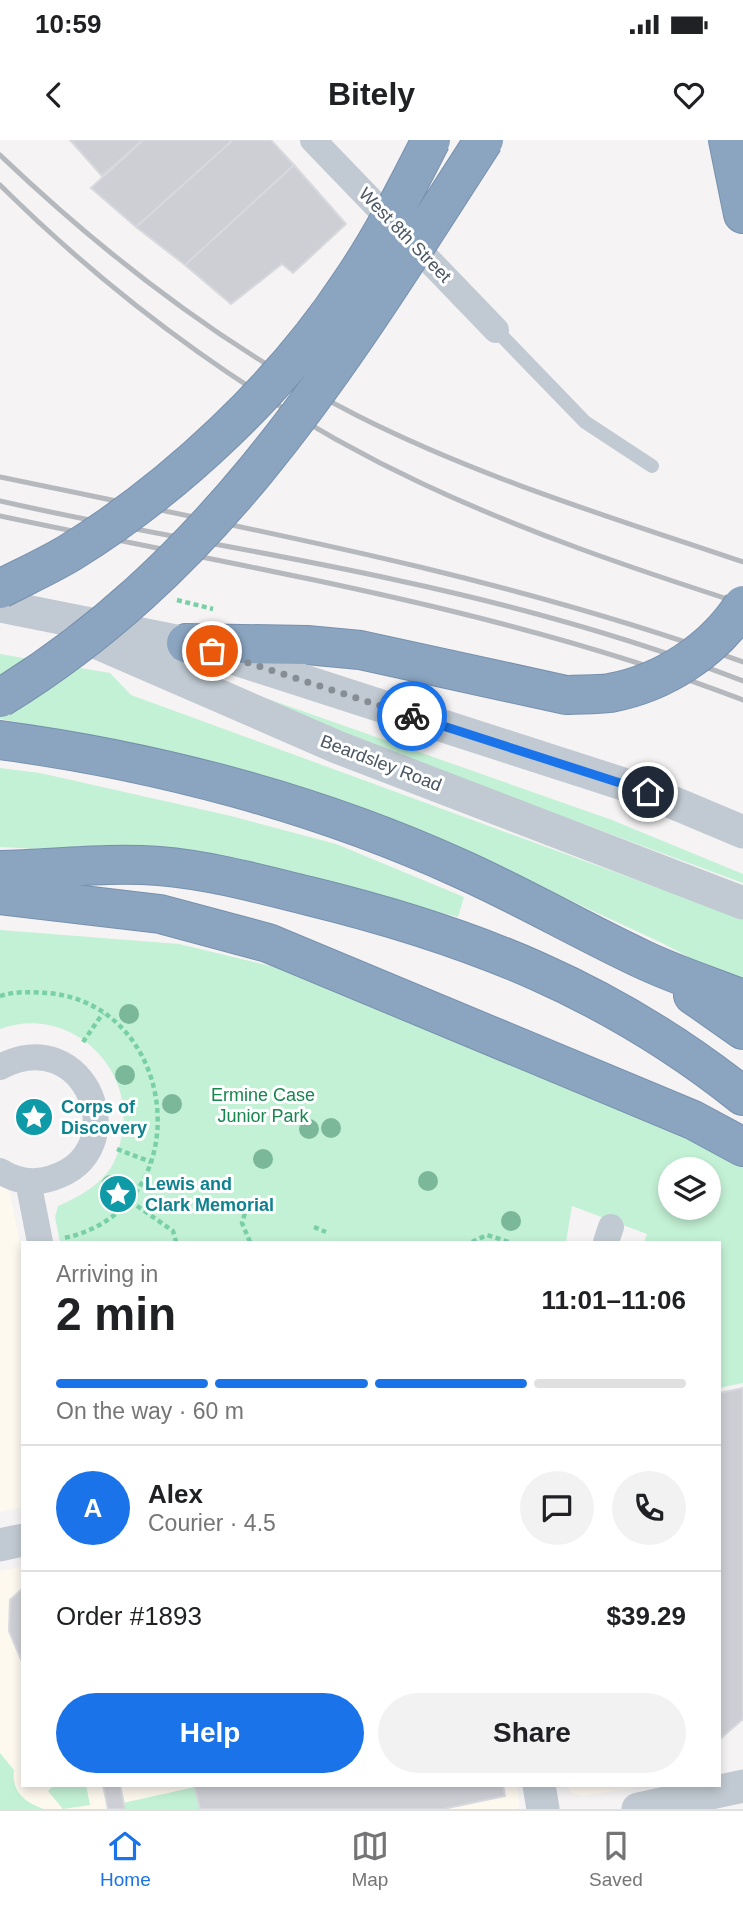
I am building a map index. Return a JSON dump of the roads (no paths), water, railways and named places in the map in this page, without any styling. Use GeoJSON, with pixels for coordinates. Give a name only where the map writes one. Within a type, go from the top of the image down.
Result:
{"type":"FeatureCollection","features":[{"type":"Feature","properties":{"kind":"highway"},"geometry":{"type":"LineString","coordinates":[[8,602],[158,489],[231,424],[298,355],[351,284],[431,140]]}},
{"type":"Feature","properties":{"kind":"highway"},"geometry":{"type":"LineString","coordinates":[[0,698],[73,648],[115,613],[227,507],[323,386],[484,140]]}},
{"type":"Feature","properties":{"kind":"highway"},"geometry":{"type":"LineString","coordinates":[[729,140],[743,214]]}},
{"type":"Feature","properties":{"kind":"highway"},"geometry":{"type":"LineString","coordinates":[[186,643],[307,645],[360,650],[566,695],[609,693],[652,681],[695,657],[732,623],[743,605]]}},
{"type":"Feature","properties":{"kind":"highway"},"geometry":{"type":"LineString","coordinates":[[0,740],[52,747],[171,773],[278,801],[370,832],[458,867],[646,961],[743,999]]}},
{"type":"Feature","properties":{"kind":"highway"},"geometry":{"type":"LineString","coordinates":[[0,870],[159,866],[260,884],[415,925],[476,945],[584,990],[692,1056],[743,1096]]}},
{"type":"Feature","properties":{"kind":"highway"},"geometry":{"type":"LineString","coordinates":[[0,895],[160,914],[268,943],[457,1019],[693,1120],[743,1147]]}},
{"type":"Feature","properties":{"kind":"highway"},"geometry":{"type":"LineString","coordinates":[[646,961],[743,1030]]}},
{"type":"Feature","properties":{"kind":"street","name":"West 8th Street"},"geometry":{"type":"LineString","coordinates":[[313,140],[496,330]]}},
{"type":"Feature","properties":{"kind":"street"},"geometry":{"type":"LineString","coordinates":[[8,602],[186,643],[648,792],[743,832]]}},
{"type":"Feature","properties":{"kind":"street","name":"Beardsley Road"},"geometry":{"type":"LineString","coordinates":[[8,602],[337,747],[743,903]]}},
{"type":"Feature","properties":{"kind":"street"},"geometry":{"type":"LineString","coordinates":[[0,1067],[25,1057],[59,1062],[80,1077],[90,1092],[95,1109],[94,1135],[82,1158],[57,1177],[28,1181],[0,1171]]}},
{"type":"Feature","properties":{"kind":"street"},"geometry":{"type":"LineString","coordinates":[[28,1181],[40,1241]]}},
{"type":"Feature","properties":{"kind":"street"},"geometry":{"type":"LineString","coordinates":[[0,1545],[21,1540]]}},
{"type":"Feature","properties":{"kind":"street"},"geometry":{"type":"LineString","coordinates":[[638,1809],[743,1786]]}},
{"type":"Feature","properties":{"kind":"street"},"geometry":{"type":"LineString","coordinates":[[539,1787],[543,1809]]}},
{"type":"Feature","properties":{"kind":"lane"},"geometry":{"type":"LineString","coordinates":[[496,330],[585,422],[652,466]]}},
{"type":"Feature","properties":{"kind":"railway"},"geometry":{"type":"LineString","coordinates":[[0,155],[83,230],[170,299],[261,361],[358,416],[500,478],[743,562]]}},
{"type":"Feature","properties":{"kind":"railway"},"geometry":{"type":"LineString","coordinates":[[0,185],[47,230],[146,313],[252,389],[307,423],[421,483],[500,518],[743,604]]}},
{"type":"Feature","properties":{"kind":"railway"},"geometry":{"type":"LineString","coordinates":[[0,477],[281,535],[468,579],[652,631],[743,662]]}},
{"type":"Feature","properties":{"kind":"railway"},"geometry":{"type":"LineString","coordinates":[[0,501],[484,600],[615,637],[743,681]]}},
{"type":"Feature","properties":{"kind":"railway"},"geometry":{"type":"LineString","coordinates":[[0,516],[282,573],[469,615],[653,668],[743,700]]}},
{"type":"Feature","properties":{"kind":"place","name":"Corps of Discovery"},"geometry":{"type":"Point","coordinates":[34,1117]}},
{"type":"Feature","properties":{"kind":"place","name":"Lewis and Clark Memorial"},"geometry":{"type":"Point","coordinates":[118,1194]}},
{"type":"Feature","properties":{"kind":"park label","name":"Ermine Case Junior Park"},"geometry":{"type":"Point","coordinates":[263,1105]}}]}
